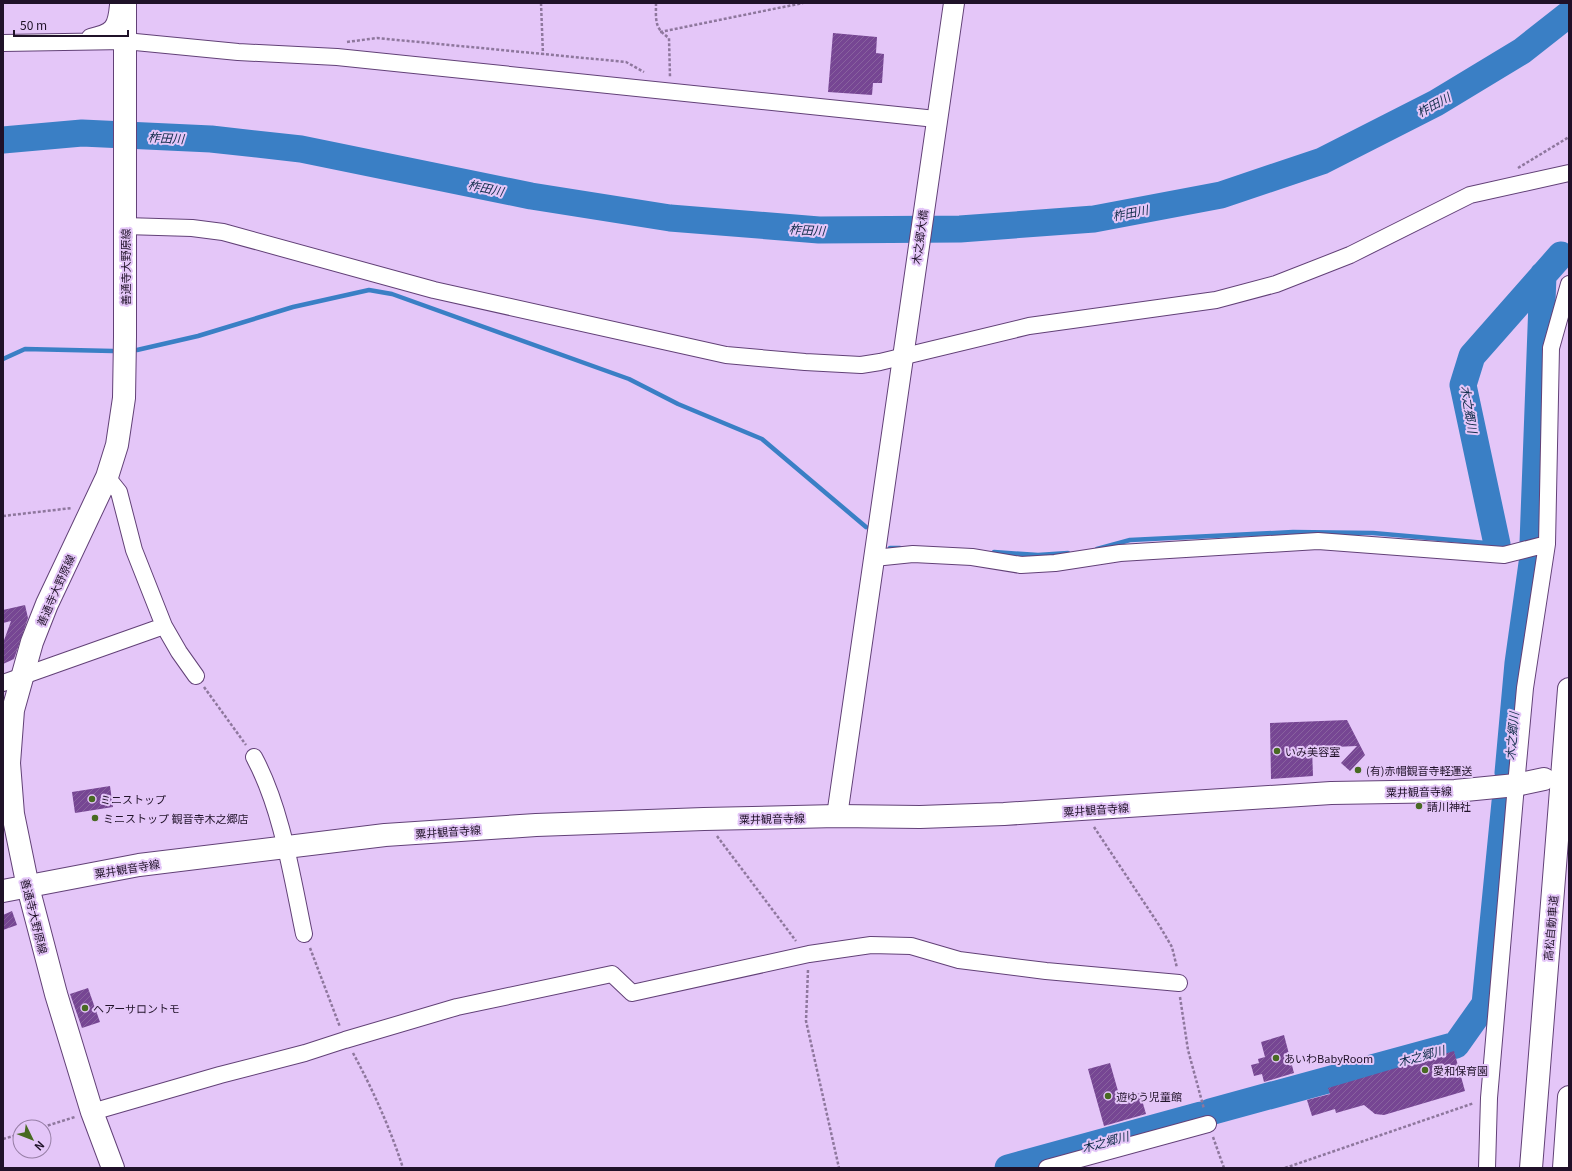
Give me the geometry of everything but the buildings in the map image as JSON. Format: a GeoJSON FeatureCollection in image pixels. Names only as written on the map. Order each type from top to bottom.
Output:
{"type":"FeatureCollection","features":[{"type":"Feature","properties":{"kind":"main road","name":"善通寺大野原線"},"geometry":{"type":"LineString","coordinates":[[113,1168],[92,1112],[56,994],[28,887],[13,814],[9,763],[13,710],[12,680],[32,642],[47,604],[107,477],[117,445],[124,398],[125,3]]}},
{"type":"Feature","properties":{"kind":"main road","name":"高松自動車道"},"geometry":{"type":"LineString","coordinates":[[1531,1168],[1569,689]]}},
{"type":"Feature","properties":{"kind":"main road","name":"粟井観音寺線"},"geometry":{"type":"LineString","coordinates":[[3,891],[139,865],[385,836],[476,829],[704,819],[838,816],[920,817],[1004,814],[1331,793],[1455,791],[1516,785],[1544,779]]}},
{"type":"Feature","properties":{"kind":"main road"},"geometry":{"type":"LineString","coordinates":[[1564,1168],[1569,1097]]}},
{"type":"Feature","properties":{"kind":"street"},"geometry":{"type":"LineString","coordinates":[[66,41],[105,34],[113,27],[116,20],[118,3]]}},
{"type":"Feature","properties":{"kind":"street"},"geometry":{"type":"LineString","coordinates":[[125,41],[133,3]]}},
{"type":"Feature","properties":{"kind":"street","name":"木之郷大橋"},"geometry":{"type":"LineString","coordinates":[[838,816],[902,356],[954,3]]}},
{"type":"Feature","properties":{"kind":"street"},"geometry":{"type":"LineString","coordinates":[[3,43],[125,41],[238,52],[337,57],[936,119]]}},
{"type":"Feature","properties":{"kind":"street"},"geometry":{"type":"LineString","coordinates":[[125,226],[192,228],[223,232],[434,290],[726,355],[861,365],[880,362],[1030,326],[1216,300],[1261,288],[1350,255],[1470,195],[1569,174]]}},
{"type":"Feature","properties":{"kind":"street"},"geometry":{"type":"LineString","coordinates":[[1487,1168],[1489,1098],[1516,785],[1526,688],[1547,544],[1551,348],[1569,284]]}},
{"type":"Feature","properties":{"kind":"street"},"geometry":{"type":"LineString","coordinates":[[107,477],[119,492],[134,550],[164,626],[179,652],[196,676]]}},
{"type":"Feature","properties":{"kind":"street"},"geometry":{"type":"LineString","coordinates":[[874,558],[920,554],[972,557],[1021,565],[1055,563],[1120,553],[1318,541],[1504,555],[1547,544]]}},
{"type":"Feature","properties":{"kind":"street"},"geometry":{"type":"LineString","coordinates":[[12,680],[164,626]]}},
{"type":"Feature","properties":{"kind":"street"},"geometry":{"type":"LineString","coordinates":[[254,757],[263,773],[286,847],[304,934]]}},
{"type":"Feature","properties":{"kind":"street"},"geometry":{"type":"LineString","coordinates":[[92,1112],[220,1075],[305,1054],[345,1040],[464,1006],[612,974],[632,993],[809,954],[871,945],[911,946],[959,960],[1046,971],[1178,983]]}},
{"type":"Feature","properties":{"kind":"street"},"geometry":{"type":"LineString","coordinates":[[1047,1168],[1208,1124]]}},
{"type":"Feature","properties":{"kind":"path"},"geometry":{"type":"LineString","coordinates":[[541,3],[543,55]]}},
{"type":"Feature","properties":{"kind":"path"},"geometry":{"type":"LineString","coordinates":[[656,3],[656,22],[660,32],[669,38],[670,79],[664,78]]}},
{"type":"Feature","properties":{"kind":"path"},"geometry":{"type":"LineString","coordinates":[[660,32],[803,3]]}},
{"type":"Feature","properties":{"kind":"path"},"geometry":{"type":"LineString","coordinates":[[339,43],[377,38],[626,62],[648,74]]}},
{"type":"Feature","properties":{"kind":"path"},"geometry":{"type":"LineString","coordinates":[[1516,168],[1569,137]]}},
{"type":"Feature","properties":{"kind":"path"},"geometry":{"type":"LineString","coordinates":[[3,516],[94,505]]}},
{"type":"Feature","properties":{"kind":"path"},"geometry":{"type":"LineString","coordinates":[[196,676],[254,757]]}},
{"type":"Feature","properties":{"kind":"path"},"geometry":{"type":"LineString","coordinates":[[704,819],[770,908],[798,943],[809,954],[806,992],[806,1021],[839,1168]]}},
{"type":"Feature","properties":{"kind":"path"},"geometry":{"type":"LineString","coordinates":[[1285,1168],[1489,1098]]}},
{"type":"Feature","properties":{"kind":"path"},"geometry":{"type":"LineString","coordinates":[[52,1124],[92,1112]]}},
{"type":"Feature","properties":{"kind":"waterway","name":"柞田川"},"geometry":{"type":"LineString","coordinates":[[3,140],[82,133],[211,139],[301,149],[531,196],[670,218],[819,230],[960,229],[1094,219],[1221,195],[1322,161],[1436,103],[1522,51],[1569,14]]}},
{"type":"Feature","properties":{"kind":"waterway","name":"木之郷川"},"geometry":{"type":"LineString","coordinates":[[1497,544],[1463,385],[1472,356],[1561,255]]}},
{"type":"Feature","properties":{"kind":"waterway","name":"木之郷川"},"geometry":{"type":"LineString","coordinates":[[1533,543],[1543,275]]}},
{"type":"Feature","properties":{"kind":"waterway"},"geometry":{"type":"LineString","coordinates":[[137,350],[198,336],[293,307],[369,290],[392,294],[629,379],[678,404],[762,439],[866,527]]}},
{"type":"Feature","properties":{"kind":"waterway"},"geometry":{"type":"LineString","coordinates":[[3,359],[25,349],[113,351]]}},
{"type":"Feature","properties":{"kind":"waterway"},"geometry":{"type":"LineString","coordinates":[[1097,549],[1130,540],[1293,532],[1373,533],[1497,544]]}},
{"type":"Feature","properties":{"kind":"waterway"},"geometry":{"type":"LineString","coordinates":[[890,548],[900,548]]}},
{"type":"Feature","properties":{"kind":"waterway"},"geometry":{"type":"LineString","coordinates":[[994,552],[1038,555],[1068,553]]}},
{"type":"Feature","properties":{"kind":"waterway","name":"木之郷川"},"geometry":{"type":"LineString","coordinates":[[1508,773],[1518,663],[1533,556]]}},
{"type":"Feature","properties":{"kind":"waterway","name":"木之郷川"},"geometry":{"type":"LineString","coordinates":[[1210,1112],[1456,1045],[1485,1004],[1505,802]]}},
{"type":"Feature","properties":{"kind":"waterway","name":"木之郷川"},"geometry":{"type":"LineString","coordinates":[[1008,1168],[1201,1115]]}},
{"type":"Feature","properties":{"kind":"place","name":"いみ美容室"},"geometry":{"type":"Point","coordinates":[1277,751]}},
{"type":"Feature","properties":{"kind":"place","name":"(有)赤帽観音寺軽運送"},"geometry":{"type":"Point","coordinates":[1358,770]}},
{"type":"Feature","properties":{"kind":"place","name":"ミニストップ"},"geometry":{"type":"Point","coordinates":[92,799]}},
{"type":"Feature","properties":{"kind":"place","name":"請川神社"},"geometry":{"type":"Point","coordinates":[1419,806]}},
{"type":"Feature","properties":{"kind":"place","name":"ミニストップ 観音寺木之郷店"},"geometry":{"type":"Point","coordinates":[95,818]}},
{"type":"Feature","properties":{"kind":"place","name":"ヘアーサロントモ"},"geometry":{"type":"Point","coordinates":[85,1008]}},
{"type":"Feature","properties":{"kind":"place","name":"あいわBabyRoom"},"geometry":{"type":"Point","coordinates":[1276,1058]}},
{"type":"Feature","properties":{"kind":"place","name":"愛和保育園"},"geometry":{"type":"Point","coordinates":[1425,1070]}},
{"type":"Feature","properties":{"kind":"place","name":"遊ゆう児童館"},"geometry":{"type":"Point","coordinates":[1108,1096]}}]}
